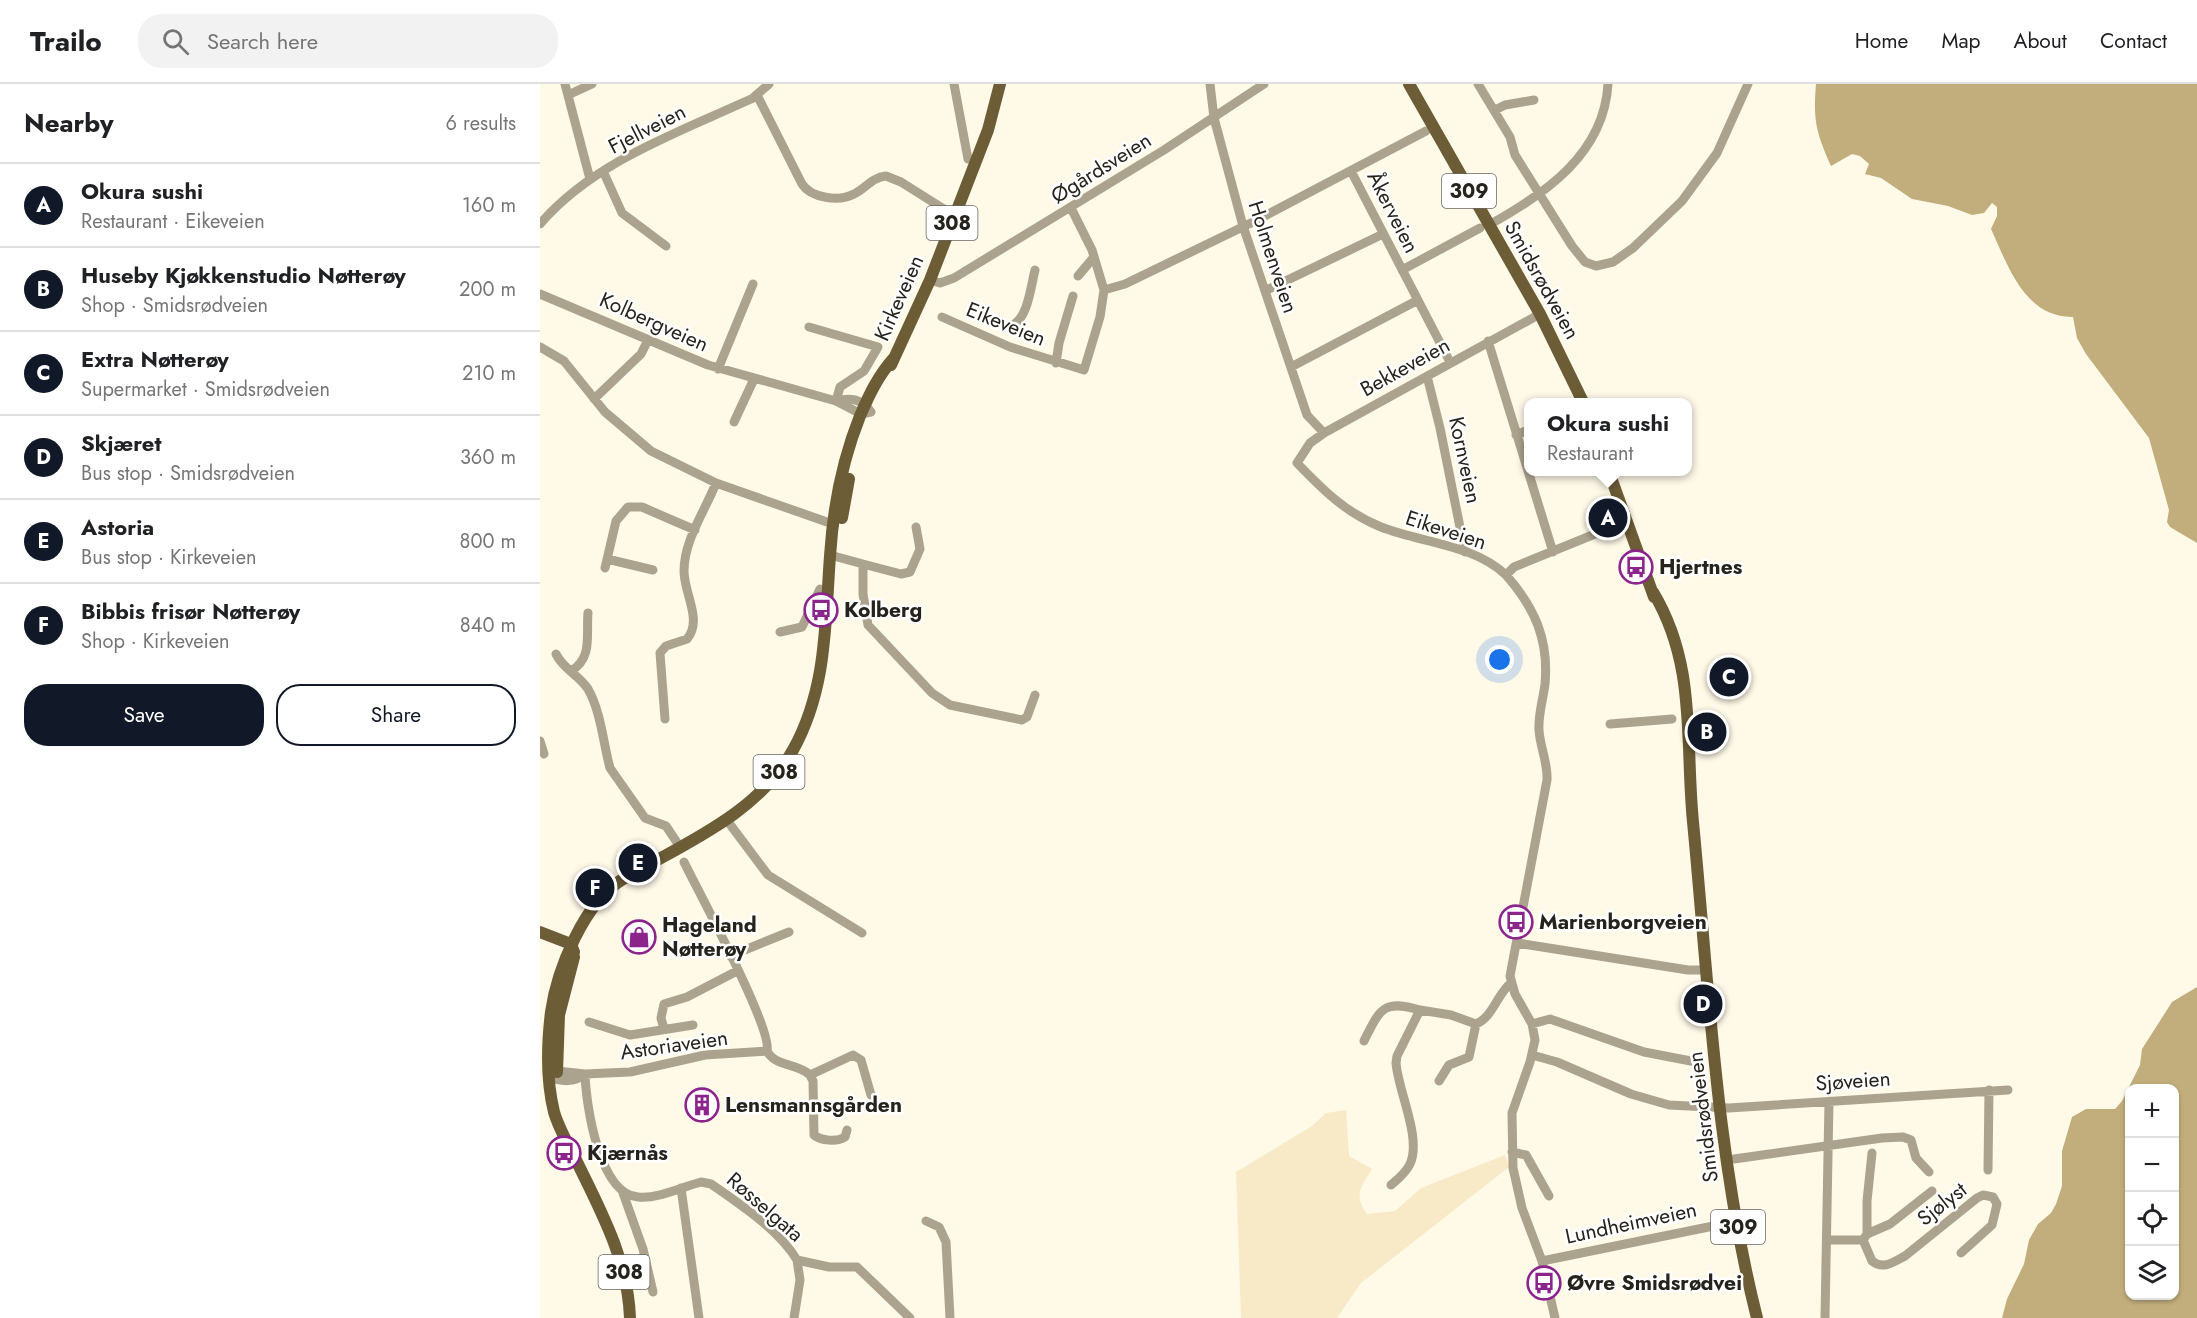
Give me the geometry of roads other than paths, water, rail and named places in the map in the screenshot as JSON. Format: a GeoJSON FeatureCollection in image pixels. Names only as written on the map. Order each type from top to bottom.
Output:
{"type":"FeatureCollection","features":[{"type":"Feature","properties":{"kind":"main road","name":"Kirkeveien"},"geometry":{"type":"LineString","coordinates":[[630,1318],[626,1279],[617,1247],[565,1136],[554,1076],[559,1016],[571,951],[593,911],[623,880],[726,819],[767,785],[787,760],[803,731],[820,675],[834,556],[866,410],[874,385],[893,359],[913,321],[930,280],[988,130],[1000,84]]}},
{"type":"Feature","properties":{"kind":"main road","name":"Smidsrødveien"},"geometry":{"type":"LineString","coordinates":[[1409,84],[1485,226],[1540,314],[1581,398]]}},
{"type":"Feature","properties":{"kind":"main road","name":"Smidsrødveien"},"geometry":{"type":"LineString","coordinates":[[1611,476],[1653,592],[1674,636],[1686,687],[1690,734],[1689,766],[1720,1107],[1735,1215],[1757,1318]]}},
{"type":"Feature","properties":{"kind":"main road"},"geometry":{"type":"LineString","coordinates":[[540,932],[571,951]]}},
{"type":"Feature","properties":{"kind":"main road"},"geometry":{"type":"LineString","coordinates":[[540,937],[571,951]]}},
{"type":"Feature","properties":{"kind":"street"},"geometry":{"type":"LineString","coordinates":[[565,84],[590,179]]}},
{"type":"Feature","properties":{"kind":"street"},"geometry":{"type":"LineString","coordinates":[[568,95],[592,84]]}},
{"type":"Feature","properties":{"kind":"street"},"geometry":{"type":"LineString","coordinates":[[954,84],[968,159]]}},
{"type":"Feature","properties":{"kind":"street","name":"Holmenveien"},"geometry":{"type":"LineString","coordinates":[[1210,84],[1214,118],[1243,226],[1307,415],[1324,433]]}},
{"type":"Feature","properties":{"kind":"street","name":"Øgårdsveien"},"geometry":{"type":"LineString","coordinates":[[930,280],[940,283],[954,278],[1071,208],[1264,84]]}},
{"type":"Feature","properties":{"kind":"street"},"geometry":{"type":"LineString","coordinates":[[1478,84],[1510,137],[1515,156],[1572,246],[1585,262],[1596,266],[1613,261],[1648,236],[1695,185],[1730,129],[1748,84]]}},
{"type":"Feature","properties":{"kind":"street","name":"Åkerveien"},"geometry":{"type":"LineString","coordinates":[[1402,270],[1540,195],[1572,165],[1591,139],[1602,118],[1608,84]]}},
{"type":"Feature","properties":{"kind":"street"},"geometry":{"type":"LineString","coordinates":[[761,88],[802,184],[809,192],[822,196],[846,197],[872,181],[886,176],[901,182],[947,211]]}},
{"type":"Feature","properties":{"kind":"street","name":"Fjellveien"},"geometry":{"type":"LineString","coordinates":[[540,224],[563,200],[603,171],[761,88]]}},
{"type":"Feature","properties":{"kind":"street"},"geometry":{"type":"LineString","coordinates":[[1495,110],[1505,105],[1534,100]]}},
{"type":"Feature","properties":{"kind":"street"},"geometry":{"type":"LineString","coordinates":[[1104,290],[1125,284],[1243,226],[1426,131]]}},
{"type":"Feature","properties":{"kind":"street","name":"Fjellveien"},"geometry":{"type":"LineString","coordinates":[[603,171],[622,213],[666,246]]}},
{"type":"Feature","properties":{"kind":"street","name":"Åkerveien"},"geometry":{"type":"LineString","coordinates":[[1351,171],[1450,362]]}},
{"type":"Feature","properties":{"kind":"street","name":"Eikeveien"},"geometry":{"type":"LineString","coordinates":[[942,317],[1010,347],[1084,370],[1100,317],[1104,290],[1094,257],[1071,208]]}},
{"type":"Feature","properties":{"kind":"street"},"geometry":{"type":"LineString","coordinates":[[1265,291],[1383,234]]}},
{"type":"Feature","properties":{"kind":"street"},"geometry":{"type":"LineString","coordinates":[[1078,276],[1094,257]]}},
{"type":"Feature","properties":{"kind":"street"},"geometry":{"type":"LineString","coordinates":[[934,268],[954,278]]}},
{"type":"Feature","properties":{"kind":"street"},"geometry":{"type":"LineString","coordinates":[[1012,325],[1018,323],[1023,315],[1035,270]]}},
{"type":"Feature","properties":{"kind":"street"},"geometry":{"type":"LineString","coordinates":[[718,369],[753,284]]}},
{"type":"Feature","properties":{"kind":"street","name":"Kolbergveien"},"geometry":{"type":"LineString","coordinates":[[540,294],[718,369],[836,401],[849,399],[866,410]]}},
{"type":"Feature","properties":{"kind":"street"},"geometry":{"type":"LineString","coordinates":[[1056,363],[1059,343],[1073,297]]}},
{"type":"Feature","properties":{"kind":"street"},"geometry":{"type":"LineString","coordinates":[[1291,367],[1418,300]]}},
{"type":"Feature","properties":{"kind":"street","name":"Bekkeveien"},"geometry":{"type":"LineString","coordinates":[[1297,463],[1310,443],[1324,433],[1540,314]]}},
{"type":"Feature","properties":{"kind":"street","name":"Kirkeveien"},"geometry":{"type":"LineString","coordinates":[[809,327],[878,347],[864,371],[840,387],[836,401]]}},
{"type":"Feature","properties":{"kind":"street"},"geometry":{"type":"LineString","coordinates":[[594,399],[640,354],[648,340]]}},
{"type":"Feature","properties":{"kind":"street"},"geometry":{"type":"LineString","coordinates":[[1488,341],[1524,460]]}},
{"type":"Feature","properties":{"kind":"street"},"geometry":{"type":"LineString","coordinates":[[540,347],[564,361],[621,428],[645,447],[681,468],[716,483],[827,522]]}},
{"type":"Feature","properties":{"kind":"street","name":"Kornveien"},"geometry":{"type":"LineString","coordinates":[[1427,376],[1465,552]]}},
{"type":"Feature","properties":{"kind":"street"},"geometry":{"type":"LineString","coordinates":[[734,422],[754,379]]}},
{"type":"Feature","properties":{"kind":"street"},"geometry":{"type":"LineString","coordinates":[[1516,435],[1524,432]]}},
{"type":"Feature","properties":{"kind":"street","name":"Eikeveien"},"geometry":{"type":"LineString","coordinates":[[1297,463],[1338,504],[1356,516],[1400,534],[1465,552],[1488,561],[1506,575],[1514,567],[1627,521]]}},
{"type":"Feature","properties":{"kind":"street"},"geometry":{"type":"LineString","coordinates":[[1529,476],[1553,552]]}},
{"type":"Feature","properties":{"kind":"street"},"geometry":{"type":"LineString","coordinates":[[665,719],[660,653],[666,646],[687,639],[694,627],[694,618],[686,594],[684,572],[686,553],[716,483]]}},
{"type":"Feature","properties":{"kind":"street"},"geometry":{"type":"LineString","coordinates":[[653,570],[606,563],[616,521],[628,507],[642,507],[695,530]]}},
{"type":"Feature","properties":{"kind":"street"},"geometry":{"type":"LineString","coordinates":[[834,556],[900,574],[910,572],[920,549],[916,527]]}},
{"type":"Feature","properties":{"kind":"street"},"geometry":{"type":"LineString","coordinates":[[863,564],[864,614],[871,630],[940,700],[959,707],[1022,720],[1027,717],[1035,695]]}},
{"type":"Feature","properties":{"kind":"street"},"geometry":{"type":"LineString","coordinates":[[1506,575],[1535,618],[1544,637],[1546,652],[1539,731],[1546,759],[1547,780],[1516,943],[1511,983],[1532,1024],[1534,1040],[1532,1055],[1512,1113],[1512,1152],[1519,1197],[1542,1261],[1555,1318]]}},
{"type":"Feature","properties":{"kind":"street"},"geometry":{"type":"LineString","coordinates":[[780,632],[802,627],[819,589]]}},
{"type":"Feature","properties":{"kind":"street"},"geometry":{"type":"LineString","coordinates":[[571,671],[581,664],[586,656],[588,613]]}},
{"type":"Feature","properties":{"kind":"street"},"geometry":{"type":"LineString","coordinates":[[556,654],[586,687],[593,699],[610,768],[645,818],[666,826],[680,847]]}},
{"type":"Feature","properties":{"kind":"street"},"geometry":{"type":"LineString","coordinates":[[1610,724],[1672,719]]}},
{"type":"Feature","properties":{"kind":"street"},"geometry":{"type":"LineString","coordinates":[[540,741],[544,754]]}},
{"type":"Feature","properties":{"kind":"street"},"geometry":{"type":"LineString","coordinates":[[726,819],[768,875],[862,933]]}},
{"type":"Feature","properties":{"kind":"street"},"geometry":{"type":"LineString","coordinates":[[684,862],[767,1037],[767,1051],[773,1060],[802,1069],[810,1075],[813,1081],[814,1135],[821,1139],[839,1140],[845,1137],[847,1130]]}},
{"type":"Feature","properties":{"kind":"street"},"geometry":{"type":"LineString","coordinates":[[730,956],[789,933]]}},
{"type":"Feature","properties":{"kind":"street"},"geometry":{"type":"LineString","coordinates":[[1516,943],[1688,970],[1707,970]]}},
{"type":"Feature","properties":{"kind":"street","name":"Astoriaveien"},"geometry":{"type":"LineString","coordinates":[[664,1029],[661,1018],[664,1004],[687,997],[737,971]]}},
{"type":"Feature","properties":{"kind":"street"},"geometry":{"type":"LineString","coordinates":[[1439,1081],[1449,1065],[1469,1057],[1476,1024],[1485,1018],[1501,992],[1511,983]]}},
{"type":"Feature","properties":{"kind":"street"},"geometry":{"type":"LineString","coordinates":[[1364,1041],[1375,1018],[1386,1007],[1402,1005],[1476,1024]]}},
{"type":"Feature","properties":{"kind":"street"},"geometry":{"type":"LineString","coordinates":[[1391,1185],[1407,1169],[1411,1159],[1412,1140],[1396,1063],[1397,1056],[1420,1010]]}},
{"type":"Feature","properties":{"kind":"street"},"geometry":{"type":"LineString","coordinates":[[1532,1024],[1550,1019],[1644,1052],[1695,1062]]}},
{"type":"Feature","properties":{"kind":"street"},"geometry":{"type":"LineString","coordinates":[[588,1022],[630,1035],[693,1025]]}},
{"type":"Feature","properties":{"kind":"street","name":"Astoriaveien"},"geometry":{"type":"LineString","coordinates":[[554,1076],[579,1079],[585,1074],[647,1069],[705,1055],[767,1051]]}},
{"type":"Feature","properties":{"kind":"street","name":"Sjøveien"},"geometry":{"type":"LineString","coordinates":[[1532,1055],[1557,1062],[1648,1100],[1669,1105],[1720,1107],[2008,1090]]}},
{"type":"Feature","properties":{"kind":"street"},"geometry":{"type":"LineString","coordinates":[[810,1075],[844,1058],[857,1056],[861,1060],[871,1095]]}},
{"type":"Feature","properties":{"kind":"street"},"geometry":{"type":"LineString","coordinates":[[585,1074],[601,1156],[611,1181],[623,1193],[643,1249],[653,1292]]}},
{"type":"Feature","properties":{"kind":"street"},"geometry":{"type":"LineString","coordinates":[[1988,1170],[1989,1090]]}},
{"type":"Feature","properties":{"kind":"street"},"geometry":{"type":"LineString","coordinates":[[1825,1318],[1829,1101]]}},
{"type":"Feature","properties":{"kind":"street","name":"Sjølyst"},"geometry":{"type":"LineString","coordinates":[[1786,1151],[1882,1138],[1908,1138],[1913,1143],[1916,1158],[1929,1172]]}},
{"type":"Feature","properties":{"kind":"street","name":"Smidsrødveien"},"geometry":{"type":"LineString","coordinates":[[1734,1159],[1786,1151]]}},
{"type":"Feature","properties":{"kind":"street"},"geometry":{"type":"LineString","coordinates":[[1512,1152],[1526,1155],[1549,1196]]}},
{"type":"Feature","properties":{"kind":"street"},"geometry":{"type":"LineString","coordinates":[[1865,1237],[1872,1153]]}},
{"type":"Feature","properties":{"kind":"street","name":"Røsselgata"},"geometry":{"type":"LineString","coordinates":[[623,1193],[643,1197],[701,1182],[711,1184],[758,1219],[790,1249],[797,1260],[829,1267],[857,1267],[910,1318]]}},
{"type":"Feature","properties":{"kind":"street"},"geometry":{"type":"LineString","coordinates":[[681,1188],[699,1318]]}},
{"type":"Feature","properties":{"kind":"street","name":"Sjølyst"},"geometry":{"type":"LineString","coordinates":[[1827,1240],[1865,1237],[1890,1224],[1932,1191]]}},
{"type":"Feature","properties":{"kind":"street","name":"Sjølyst"},"geometry":{"type":"LineString","coordinates":[[1865,1237],[1872,1261],[1881,1265],[1892,1263],[1905,1256],[1977,1198],[1983,1195],[1993,1197],[1996,1204],[1992,1225],[1961,1253]]}},
{"type":"Feature","properties":{"kind":"street"},"geometry":{"type":"LineString","coordinates":[[926,1221],[939,1227],[944,1236],[950,1318]]}},
{"type":"Feature","properties":{"kind":"street","name":"Lundheimveien"},"geometry":{"type":"LineString","coordinates":[[1542,1261],[1728,1223]]}},
{"type":"Feature","properties":{"kind":"street"},"geometry":{"type":"LineString","coordinates":[[794,1318],[800,1280],[797,1260]]}},
{"type":"Feature","properties":{"kind":"place","name":"Okura sushi"},"geometry":{"type":"Point","coordinates":[1608,518]}},
{"type":"Feature","properties":{"kind":"place","name":"Hjertnes"},"geometry":{"type":"Point","coordinates":[1636,567]}},
{"type":"Feature","properties":{"kind":"place","name":"Kolberg"},"geometry":{"type":"Point","coordinates":[821,610]}},
{"type":"Feature","properties":{"kind":"place","name":"Extra Nøtterøy"},"geometry":{"type":"Point","coordinates":[1729,677]}},
{"type":"Feature","properties":{"kind":"place","name":"Huseby Kjøkkenstudio Nøtterøy"},"geometry":{"type":"Point","coordinates":[1707,732]}},
{"type":"Feature","properties":{"kind":"place","name":"Astoria"},"geometry":{"type":"Point","coordinates":[638,863]}},
{"type":"Feature","properties":{"kind":"place","name":"Bibbis frisør Nøtterøy"},"geometry":{"type":"Point","coordinates":[595,888]}},
{"type":"Feature","properties":{"kind":"place","name":"Marienborgveien"},"geometry":{"type":"Point","coordinates":[1516,922]}},
{"type":"Feature","properties":{"kind":"place","name":"Hageland Nøtterøy"},"geometry":{"type":"Point","coordinates":[639,937]}},
{"type":"Feature","properties":{"kind":"place","name":"Skjæret"},"geometry":{"type":"Point","coordinates":[1703,1004]}},
{"type":"Feature","properties":{"kind":"place","name":"Lensmannsgården"},"geometry":{"type":"Point","coordinates":[702,1105]}},
{"type":"Feature","properties":{"kind":"place","name":"Kjærnås"},"geometry":{"type":"Point","coordinates":[564,1153]}},
{"type":"Feature","properties":{"kind":"place","name":"Øvre Smidsrødvei"},"geometry":{"type":"Point","coordinates":[1544,1283]}}]}
